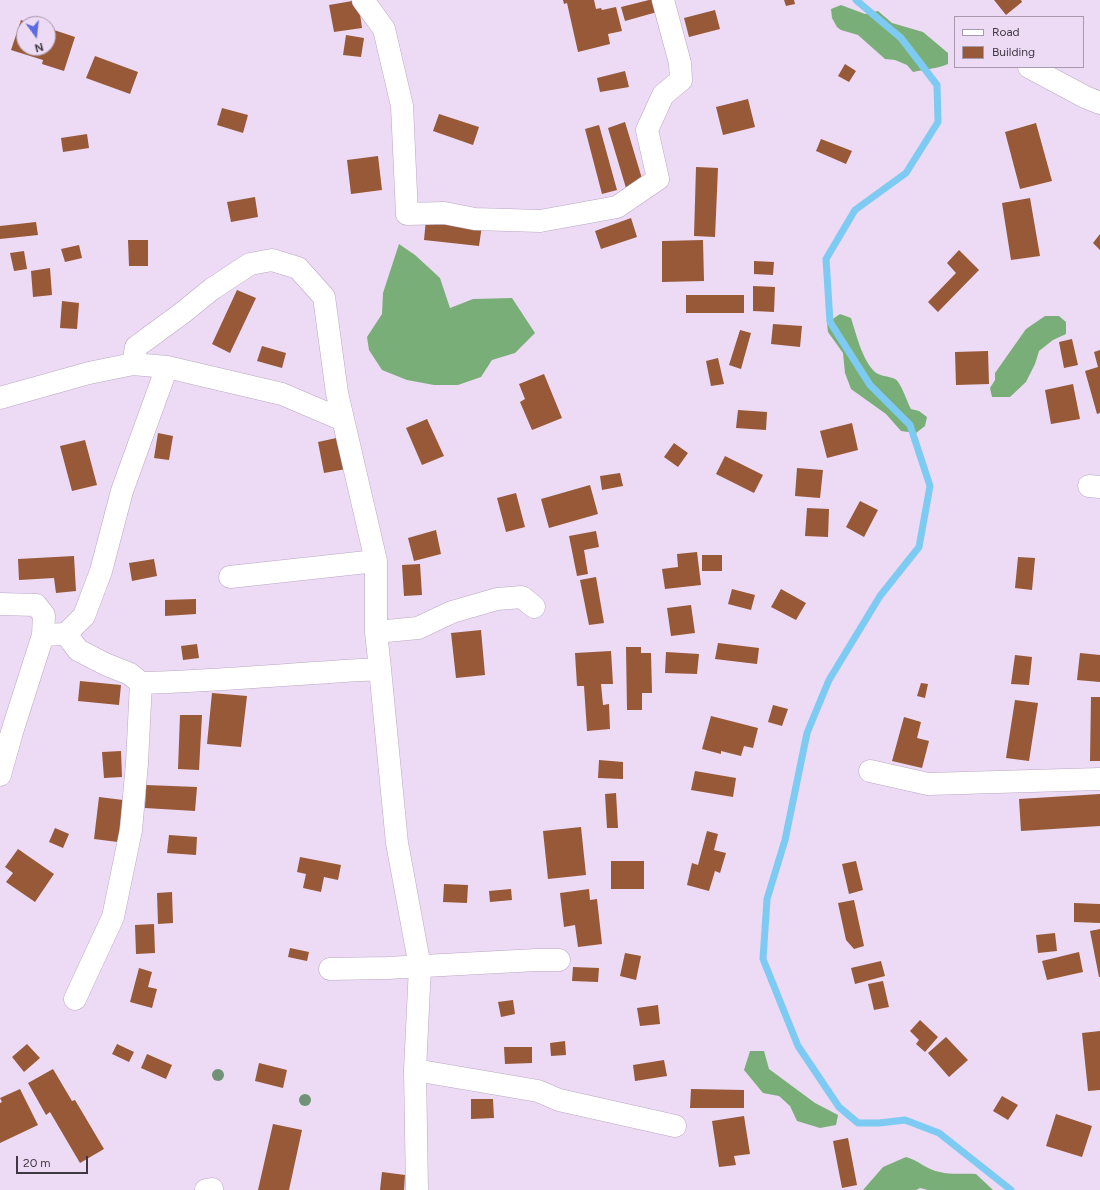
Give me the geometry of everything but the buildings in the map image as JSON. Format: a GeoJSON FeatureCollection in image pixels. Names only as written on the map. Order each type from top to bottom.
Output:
{"type":"FeatureCollection","features":[{"type":"Feature","properties":{"kind":"street"},"geometry":{"type":"LineString","coordinates":[[362,0],[384,29],[402,106],[407,214],[444,214],[475,219],[512,221],[540,221],[617,207],[658,179],[647,130],[663,95],[681,80],[680,63],[663,0]]}},
{"type":"Feature","properties":{"kind":"street"},"geometry":{"type":"LineString","coordinates":[[1031,68],[1084,97],[1100,103]]}},
{"type":"Feature","properties":{"kind":"street"},"geometry":{"type":"LineString","coordinates":[[133,364],[136,347],[182,314],[212,289],[250,264],[272,260],[298,268],[324,297],[337,392],[376,562],[376,632],[397,843],[420,967],[415,1070],[417,1190]]}},
{"type":"Feature","properties":{"kind":"street"},"geometry":{"type":"LineString","coordinates":[[0,398],[89,373],[133,364],[167,367],[282,394],[343,420]]}},
{"type":"Feature","properties":{"kind":"street"},"geometry":{"type":"LineString","coordinates":[[43,635],[66,634],[84,616],[98,579],[122,491],[167,367]]}},
{"type":"Feature","properties":{"kind":"street"},"geometry":{"type":"LineString","coordinates":[[230,577],[376,562]]}},
{"type":"Feature","properties":{"kind":"street"},"geometry":{"type":"LineString","coordinates":[[376,632],[418,628],[452,612],[497,599],[522,597],[534,607]]}},
{"type":"Feature","properties":{"kind":"street"},"geometry":{"type":"LineString","coordinates":[[0,604],[36,605],[44,615],[43,635],[0,775]]}},
{"type":"Feature","properties":{"kind":"street"},"geometry":{"type":"LineString","coordinates":[[66,634],[78,650],[104,664],[130,674],[141,683],[231,680],[380,669]]}},
{"type":"Feature","properties":{"kind":"street"},"geometry":{"type":"LineString","coordinates":[[75,999],[113,917],[131,830],[137,763],[141,683]]}},
{"type":"Feature","properties":{"kind":"street"},"geometry":{"type":"LineString","coordinates":[[870,771],[928,784],[1100,779]]}},
{"type":"Feature","properties":{"kind":"street"},"geometry":{"type":"LineString","coordinates":[[330,969],[420,967],[559,960]]}},
{"type":"Feature","properties":{"kind":"street"},"geometry":{"type":"LineString","coordinates":[[415,1070],[538,1091],[559,1100],[675,1126]]}},
{"type":"Feature","properties":{"kind":"green space"},"geometry":{"type":"Polygon","coordinates":[[[841,5],[865,14],[878,11],[892,23],[923,32],[948,53],[948,64],[913,72],[907,65],[895,60],[885,59],[858,35],[841,30],[837,27],[832,18],[831,9],[841,5]]]}},
{"type":"Feature","properties":{"kind":"green space"},"geometry":{"type":"Polygon","coordinates":[[[399,244],[415,255],[440,278],[450,308],[473,299],[512,298],[535,333],[515,353],[492,360],[481,377],[458,385],[434,385],[407,380],[382,370],[369,350],[367,337],[382,314],[383,293],[399,244]]]}},
{"type":"Feature","properties":{"kind":"green space"},"geometry":{"type":"Polygon","coordinates":[[[840,314],[851,318],[860,346],[870,367],[877,373],[895,379],[902,388],[911,409],[919,411],[927,417],[925,426],[916,433],[901,431],[886,414],[851,389],[845,373],[843,353],[828,332],[827,323],[840,314]]]}},
{"type":"Feature","properties":{"kind":"green space"},"geometry":{"type":"Polygon","coordinates":[[[1045,316],[1059,316],[1066,322],[1066,334],[1053,340],[1039,351],[1035,364],[1026,382],[1010,397],[992,397],[990,388],[995,380],[995,373],[1026,329],[1045,316]]]}},
{"type":"Feature","properties":{"kind":"green space"},"geometry":{"type":"Polygon","coordinates":[[[750,1051],[764,1051],[769,1069],[815,1103],[838,1115],[836,1125],[820,1128],[797,1121],[790,1106],[779,1096],[763,1093],[744,1070],[750,1051]]]}},
{"type":"Feature","properties":{"kind":"green space"},"geometry":{"type":"Polygon","coordinates":[[[906,1157],[915,1160],[935,1171],[976,1174],[993,1190],[928,1190],[920,1188],[916,1190],[863,1190],[883,1167],[906,1157]]]}},
{"type":"Feature","properties":{"kind":"waterway"},"geometry":{"type":"LineString","coordinates":[[856,0],[901,38],[937,85],[938,122],[906,173],[855,210],[826,259],[830,322],[870,385],[910,425],[930,486],[919,547],[880,596],[829,680],[807,733],[785,840],[767,899],[763,959],[798,1046],[839,1107],[858,1123],[879,1123],[905,1120],[939,1133],[1011,1190]]}}]}
